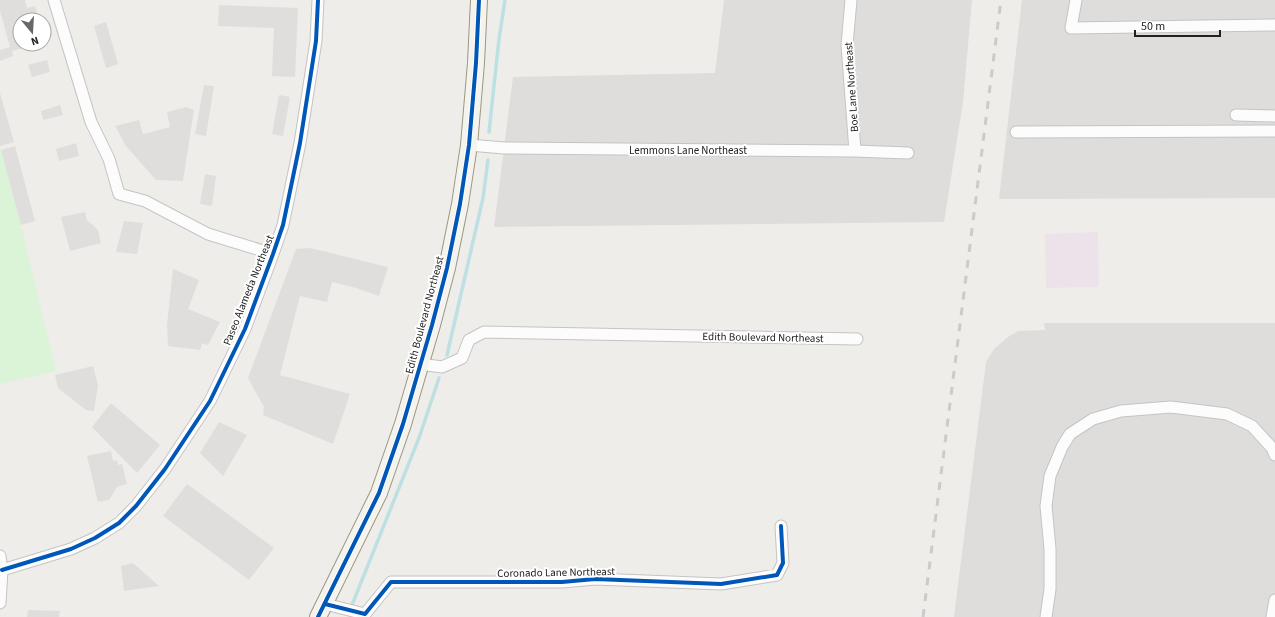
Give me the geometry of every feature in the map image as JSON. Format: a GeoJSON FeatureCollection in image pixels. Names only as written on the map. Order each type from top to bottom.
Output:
{"type":"FeatureCollection","features":[{"type":"Feature","properties":{"kind":"street"},"geometry":{"type":"LineString","coordinates":[[54,0],[91,122],[109,159],[119,194],[145,201],[208,234],[273,254]]}},
{"type":"Feature","properties":{"kind":"street","name":"Paseo Alameda Northeast"},"geometry":{"type":"LineString","coordinates":[[2,570],[71,549],[95,538],[119,523],[136,506],[165,469],[210,401],[245,328],[283,224],[300,143],[316,41],[318,0]]}},
{"type":"Feature","properties":{"kind":"street","name":"Edith Boulevard Northeast"},"geometry":{"type":"LineString","coordinates":[[321,611],[379,493],[403,424],[432,326],[460,204],[469,145],[476,63],[479,0]]}},
{"type":"Feature","properties":{"kind":"street","name":"Boe Lane Northeast"},"geometry":{"type":"LineString","coordinates":[[851,0],[847,45],[855,151]]}},
{"type":"Feature","properties":{"kind":"street"},"geometry":{"type":"LineString","coordinates":[[1076,0],[1071,28],[1275,25]]}},
{"type":"Feature","properties":{"kind":"street"},"geometry":{"type":"LineString","coordinates":[[1236,115],[1275,116]]}},
{"type":"Feature","properties":{"kind":"street"},"geometry":{"type":"LineString","coordinates":[[1016,132],[1275,131]]}},
{"type":"Feature","properties":{"kind":"street","name":"Lemmons Lane Northeast"},"geometry":{"type":"LineString","coordinates":[[469,145],[504,148],[855,151],[908,153]]}},
{"type":"Feature","properties":{"kind":"street","name":"Edith Boulevard Northeast"},"geometry":{"type":"LineString","coordinates":[[420,364],[442,367],[462,358],[469,340],[484,332],[857,339]]}},
{"type":"Feature","properties":{"kind":"street"},"geometry":{"type":"LineString","coordinates":[[1046,617],[1050,589],[1050,549],[1046,506],[1050,476],[1062,447],[1070,434],[1093,419],[1121,411],[1171,408],[1227,414],[1252,426],[1272,448],[1275,455]]}},
{"type":"Feature","properties":{"kind":"street","name":"Coronado Lane Northeast"},"geometry":{"type":"LineString","coordinates":[[321,611],[365,614],[391,582],[562,582],[594,578],[721,584],[777,576],[783,563],[781,526]]}},
{"type":"Feature","properties":{"kind":"street"},"geometry":{"type":"LineString","coordinates":[[0,556],[2,570],[0,603]]}},
{"type":"Feature","properties":{"kind":"street"},"geometry":{"type":"LineString","coordinates":[[1272,617],[1275,600]]}},
{"type":"Feature","properties":{"kind":"shaded area"},"geometry":{"type":"Polygon","coordinates":[[[0,0],[25,0],[27,8],[35,6],[37,12],[12,12],[13,56],[0,61],[0,50],[10,47],[0,11],[0,0]]]}},
{"type":"Feature","properties":{"kind":"shaded area"},"geometry":{"type":"Polygon","coordinates":[[[724,0],[972,0],[963,102],[944,222],[494,227],[513,77],[715,73],[724,0]]]}},
{"type":"Feature","properties":{"kind":"shaded area"},"geometry":{"type":"Polygon","coordinates":[[[1022,0],[1275,0],[1275,198],[999,199],[1022,0]]]}},
{"type":"Feature","properties":{"kind":"shaded area"},"geometry":{"type":"Polygon","coordinates":[[[219,5],[298,8],[295,77],[272,76],[274,28],[218,26],[219,5]]]}},
{"type":"Feature","properties":{"kind":"shaded area"},"geometry":{"type":"Polygon","coordinates":[[[106,22],[118,64],[106,68],[94,26],[106,22]]]}},
{"type":"Feature","properties":{"kind":"shaded area"},"geometry":{"type":"Polygon","coordinates":[[[47,60],[50,72],[32,77],[28,65],[47,60]]]}},
{"type":"Feature","properties":{"kind":"shaded area"},"geometry":{"type":"Polygon","coordinates":[[[204,85],[214,86],[206,136],[195,134],[204,85]]]}},
{"type":"Feature","properties":{"kind":"shaded area"},"geometry":{"type":"Polygon","coordinates":[[[0,93],[14,142],[0,146],[0,93]]]}},
{"type":"Feature","properties":{"kind":"shaded area"},"geometry":{"type":"Polygon","coordinates":[[[279,95],[290,97],[283,136],[272,134],[279,95]]]}},
{"type":"Feature","properties":{"kind":"shaded area"},"geometry":{"type":"Polygon","coordinates":[[[60,105],[63,115],[43,120],[41,111],[60,105]]]}},
{"type":"Feature","properties":{"kind":"shaded area"},"geometry":{"type":"Polygon","coordinates":[[[186,107],[194,110],[183,181],[156,180],[126,146],[115,126],[139,120],[143,134],[170,127],[167,112],[186,107]]]}},
{"type":"Feature","properties":{"kind":"shaded area"},"geometry":{"type":"Polygon","coordinates":[[[76,143],[79,156],[59,161],[56,149],[76,143]]]}},
{"type":"Feature","properties":{"kind":"shaded area"},"geometry":{"type":"Polygon","coordinates":[[[15,146],[35,221],[21,225],[1,150],[15,146]]]}},
{"type":"Feature","properties":{"kind":"shaded area"},"geometry":{"type":"Polygon","coordinates":[[[205,174],[216,176],[212,206],[200,204],[205,174]]]}},
{"type":"Feature","properties":{"kind":"shaded area"},"geometry":{"type":"Polygon","coordinates":[[[85,212],[87,220],[98,230],[101,243],[70,251],[61,217],[85,212]]]}},
{"type":"Feature","properties":{"kind":"shaded area"},"geometry":{"type":"Polygon","coordinates":[[[124,221],[143,223],[137,254],[116,252],[124,221]]]}},
{"type":"Feature","properties":{"kind":"shaded area"},"geometry":{"type":"Polygon","coordinates":[[[1098,232],[1099,287],[1046,288],[1045,234],[1098,232]]]}},
{"type":"Feature","properties":{"kind":"shaded area"},"geometry":{"type":"Polygon","coordinates":[[[310,248],[388,267],[379,296],[332,282],[327,302],[300,296],[280,375],[350,394],[333,444],[263,415],[264,407],[248,378],[296,249],[310,248]]]}},
{"type":"Feature","properties":{"kind":"shaded area"},"geometry":{"type":"Polygon","coordinates":[[[173,269],[199,280],[188,309],[220,322],[208,345],[202,343],[200,350],[168,346],[167,325],[173,269]]]}},
{"type":"Feature","properties":{"kind":"shaded area"},"geometry":{"type":"Polygon","coordinates":[[[1044,323],[1275,323],[1275,617],[954,617],[986,362],[994,349],[1008,337],[1018,331],[1045,330],[1044,323]]]}},
{"type":"Feature","properties":{"kind":"shaded area"},"geometry":{"type":"Polygon","coordinates":[[[93,366],[98,385],[94,411],[86,410],[58,388],[55,375],[93,366]]]}},
{"type":"Feature","properties":{"kind":"shaded area"},"geometry":{"type":"Polygon","coordinates":[[[111,403],[160,445],[137,473],[92,427],[111,403]]]}},
{"type":"Feature","properties":{"kind":"shaded area"},"geometry":{"type":"Polygon","coordinates":[[[219,422],[247,435],[223,476],[200,453],[219,422]]]}},
{"type":"Feature","properties":{"kind":"shaded area"},"geometry":{"type":"Polygon","coordinates":[[[111,451],[113,461],[117,460],[118,465],[122,464],[127,484],[117,487],[109,500],[98,502],[87,456],[111,451]]]}},
{"type":"Feature","properties":{"kind":"shaded area"},"geometry":{"type":"Polygon","coordinates":[[[187,484],[274,548],[249,580],[163,516],[187,484]]]}},
{"type":"Feature","properties":{"kind":"shaded area"},"geometry":{"type":"Polygon","coordinates":[[[133,563],[159,586],[124,591],[121,566],[133,563]]]}},
{"type":"Feature","properties":{"kind":"shaded area"},"geometry":{"type":"Polygon","coordinates":[[[28,610],[60,611],[59,617],[27,617],[28,610]]]}},
{"type":"Feature","properties":{"kind":"green space"},"geometry":{"type":"Polygon","coordinates":[[[0,146],[21,225],[56,371],[0,384],[0,146]]]}},
{"type":"Feature","properties":{"kind":"waterway"},"geometry":{"type":"LineString","coordinates":[[489,132],[499,39],[505,0]]}},
{"type":"Feature","properties":{"kind":"waterway"},"geometry":{"type":"LineString","coordinates":[[447,355],[483,198],[488,160]]}},
{"type":"Feature","properties":{"kind":"waterway"},"geometry":{"type":"LineString","coordinates":[[352,605],[419,438],[439,378]]}},
{"type":"Feature","properties":{"kind":"railway"},"geometry":{"type":"LineString","coordinates":[[923,617],[1001,0]]}},
{"type":"Feature","properties":{"kind":"cycle path"},"geometry":{"type":"LineString","coordinates":[[2,570],[71,549],[95,538],[119,523],[136,506],[165,469],[210,401],[245,329],[283,225],[300,143],[316,41],[318,0]]}},
{"type":"Feature","properties":{"kind":"cycle path"},"geometry":{"type":"LineString","coordinates":[[318,617],[379,493],[403,424],[447,268],[460,204],[469,145],[476,63],[479,0]]}},
{"type":"Feature","properties":{"kind":"cycle path"},"geometry":{"type":"LineString","coordinates":[[325,604],[365,614],[391,582],[562,582],[595,579],[721,584],[777,575],[783,563],[781,526]]}}]}
